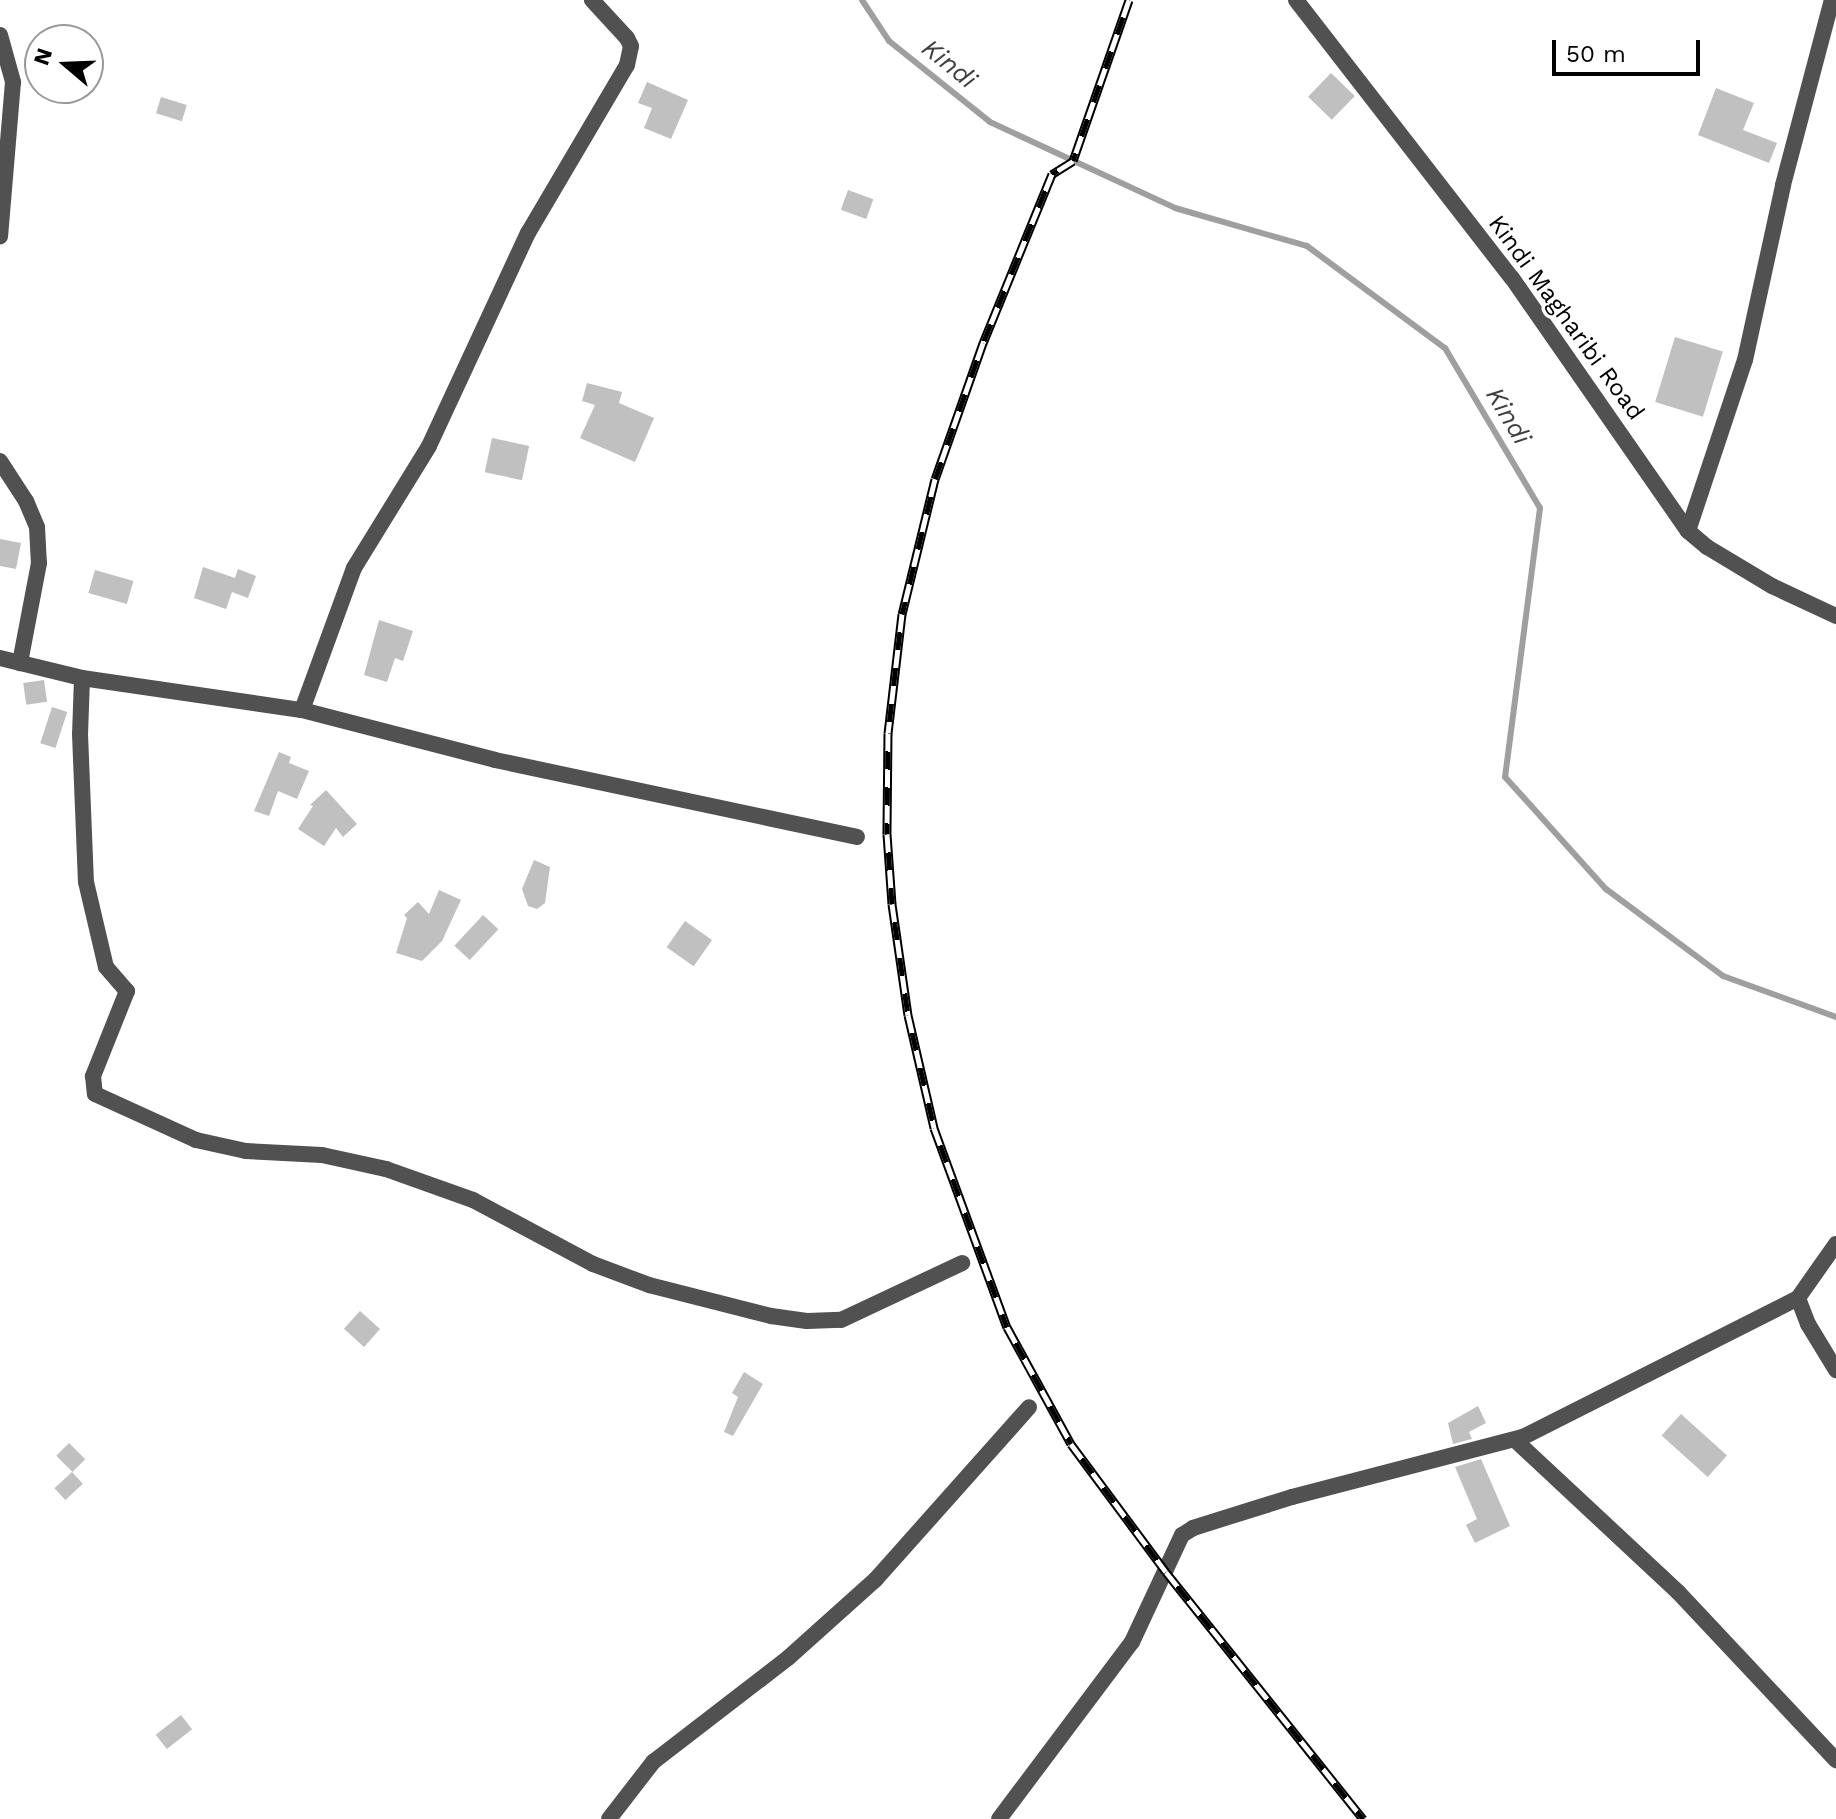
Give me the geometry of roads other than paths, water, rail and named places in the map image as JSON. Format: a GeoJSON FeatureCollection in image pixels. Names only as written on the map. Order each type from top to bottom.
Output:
{"type":"FeatureCollection","features":[{"type":"Feature","properties":{"kind":"street"},"geometry":{"type":"LineString","coordinates":[[302,710],[354,568],[429,446],[528,233],[627,65],[631,46],[627,38],[592,0]]}},
{"type":"Feature","properties":{"kind":"street","name":"Kindi Magharibi Road"},"geometry":{"type":"LineString","coordinates":[[1296,0],[1512,278],[1688,531],[1707,547],[1772,586],[1836,616]]}},
{"type":"Feature","properties":{"kind":"street"},"geometry":{"type":"LineString","coordinates":[[1688,531],[1745,360],[1783,185],[1832,0]]}},
{"type":"Feature","properties":{"kind":"street"},"geometry":{"type":"LineString","coordinates":[[0,35],[13,82],[0,236]]}},
{"type":"Feature","properties":{"kind":"street"},"geometry":{"type":"LineString","coordinates":[[0,461],[26,501],[37,527],[39,563],[20,663]]}},
{"type":"Feature","properties":{"kind":"street"},"geometry":{"type":"LineString","coordinates":[[0,658],[82,678],[302,710],[495,760],[857,837]]}},
{"type":"Feature","properties":{"kind":"street"},"geometry":{"type":"LineString","coordinates":[[82,678],[80,734],[86,882],[106,967],[127,991],[93,1076],[95,1094],[104,1100],[196,1140],[246,1151],[322,1155],[386,1169],[473,1200],[593,1264],[649,1285],[771,1316],[816,1322],[841,1320],[962,1263]]}},
{"type":"Feature","properties":{"kind":"street"},"geometry":{"type":"LineString","coordinates":[[999,1819],[1132,1642],[1182,1535],[1193,1528],[1292,1497],[1515,1440],[1798,1298],[1836,1244]]}},
{"type":"Feature","properties":{"kind":"street"},"geometry":{"type":"LineString","coordinates":[[1798,1298],[1836,1370]]}},
{"type":"Feature","properties":{"kind":"street"},"geometry":{"type":"LineString","coordinates":[[609,1819],[653,1762],[799,1649],[876,1579],[1029,1407]]}},
{"type":"Feature","properties":{"kind":"street"},"geometry":{"type":"LineString","coordinates":[[1515,1440],[1678,1592],[1836,1760]]}},
{"type":"Feature","properties":{"kind":"waterway","name":"Kindi"},"geometry":{"type":"LineString","coordinates":[[862,0],[889,41],[990,122],[1175,208],[1307,246],[1445,348],[1540,508],[1505,777],[1606,889],[1723,976],[1836,1017]]}},
{"type":"Feature","properties":{"kind":"railway"},"geometry":{"type":"LineString","coordinates":[[1129,0],[1073,161],[1052,174],[983,343],[935,479],[902,614],[888,733],[887,834],[892,904],[908,1015],[934,1128],[1007,1327],[1071,1444],[1166,1572],[1363,1819]]}}]}
